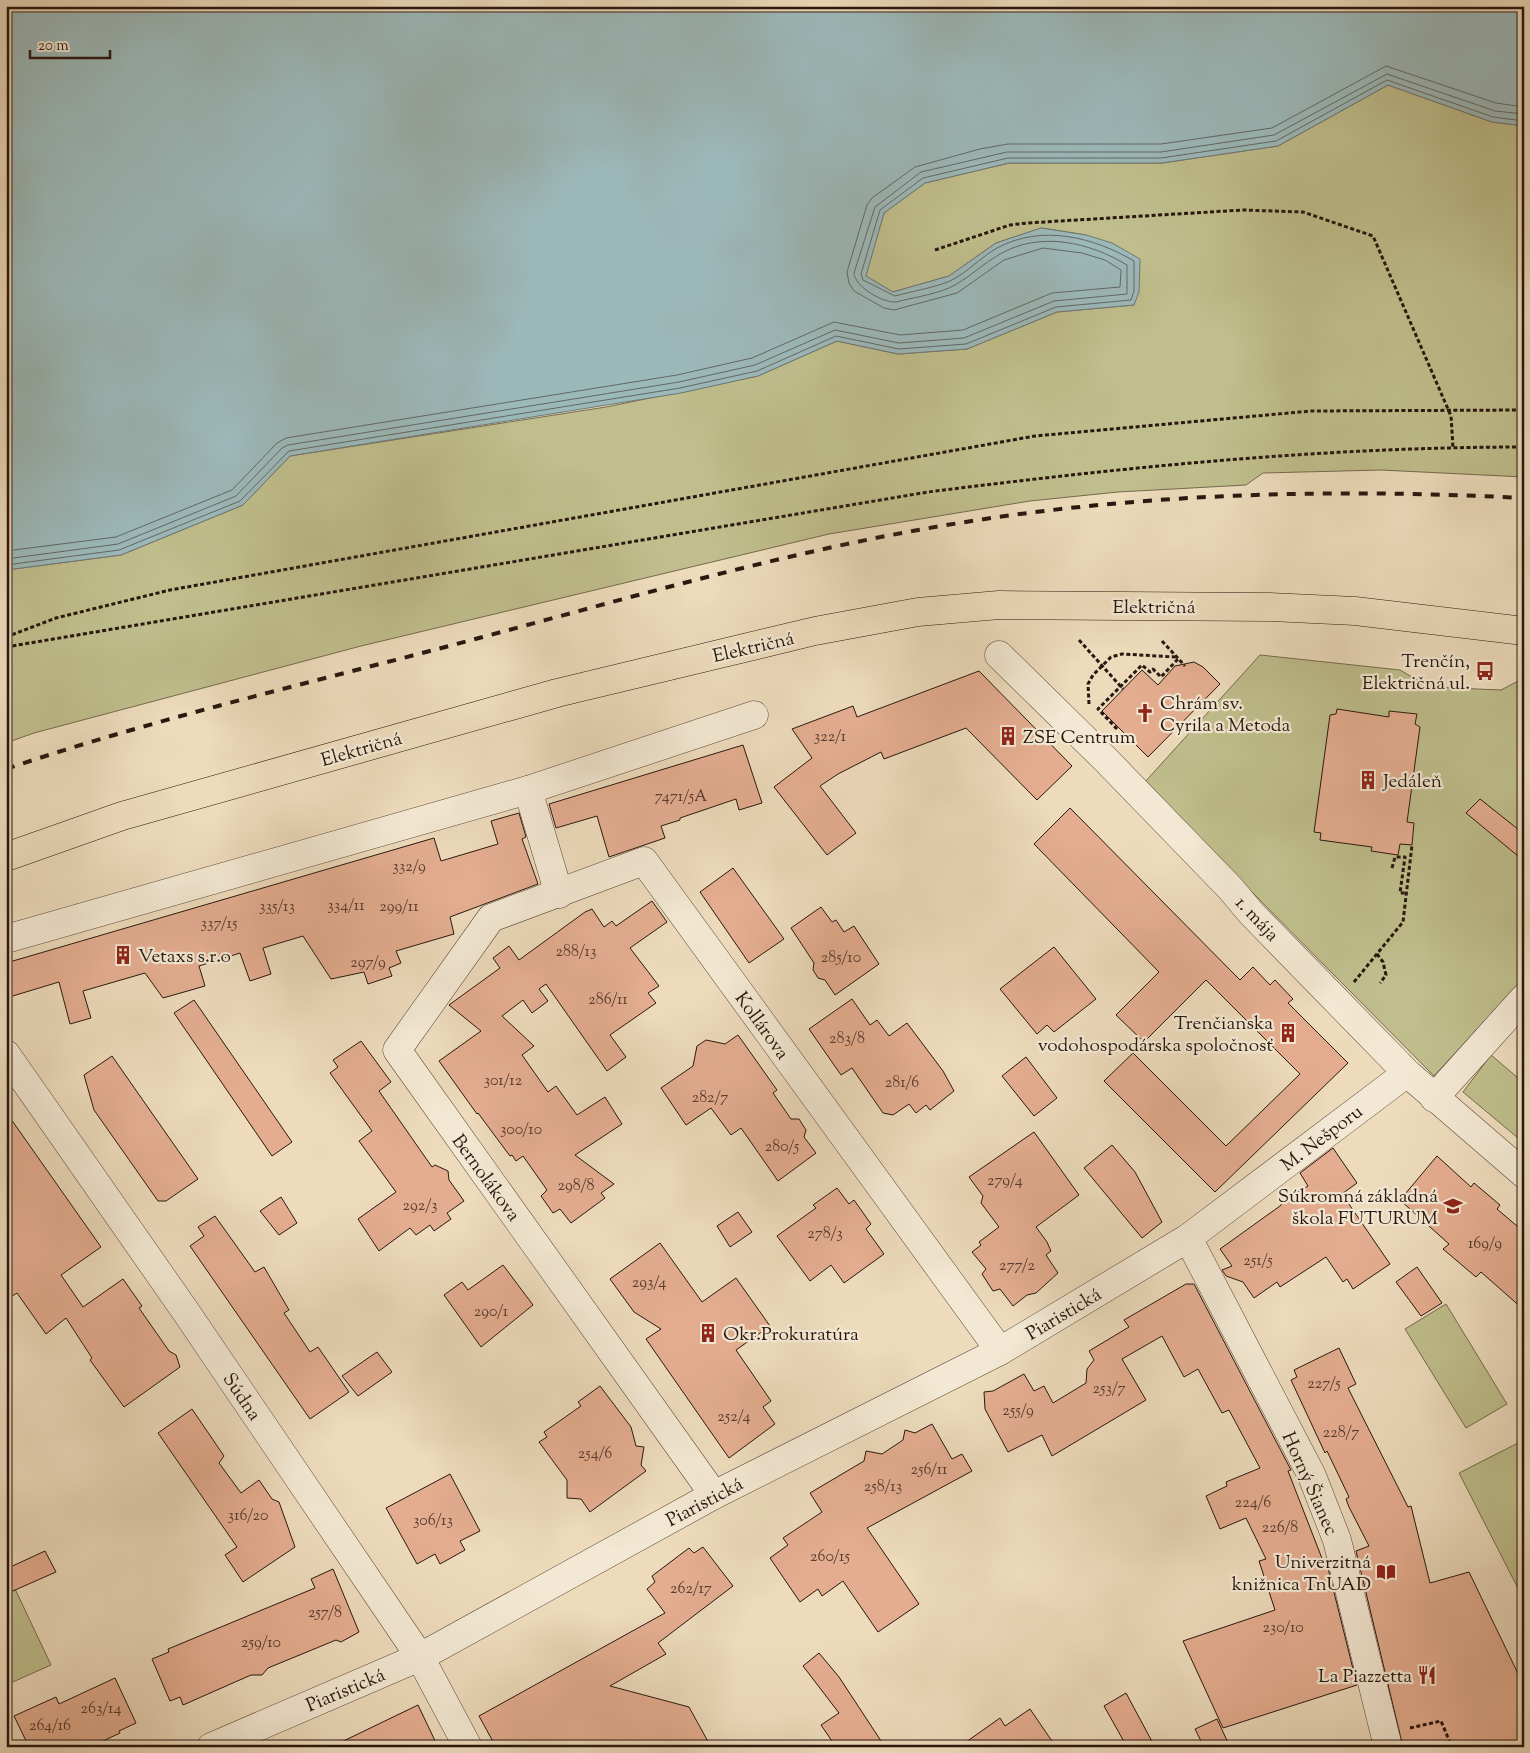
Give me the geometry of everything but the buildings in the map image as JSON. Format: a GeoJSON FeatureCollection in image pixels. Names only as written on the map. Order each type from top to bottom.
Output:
{"type":"FeatureCollection","features":[{"type":"Feature","properties":{"kind":"main road","name":"Električná"},"geometry":{"type":"LineString","coordinates":[[6,857],[122,816],[557,693],[730,651],[890,616],[959,607],[999,605],[1260,607],[1355,611],[1524,630]]}},
{"type":"Feature","properties":{"kind":"street","name":"1. mája"},"geometry":{"type":"LineString","coordinates":[[999,655],[1105,759],[1230,888],[1250,913],[1407,1073],[1524,1174]]}},
{"type":"Feature","properties":{"kind":"street"},"geometry":{"type":"LineString","coordinates":[[6,938],[528,790],[754,716]]}},
{"type":"Feature","properties":{"kind":"street"},"geometry":{"type":"LineString","coordinates":[[528,790],[558,894]]}},
{"type":"Feature","properties":{"kind":"street","name":"Kollárova"},"geometry":{"type":"LineString","coordinates":[[558,894],[644,861],[1000,1351]]}},
{"type":"Feature","properties":{"kind":"street","name":"Bernolákova"},"geometry":{"type":"LineString","coordinates":[[558,894],[491,918],[397,1050],[714,1495]]}},
{"type":"Feature","properties":{"kind":"street"},"geometry":{"type":"LineString","coordinates":[[1434,1098],[1524,998]]}},
{"type":"Feature","properties":{"kind":"street","name":"Súdna"},"geometry":{"type":"LineString","coordinates":[[6,1054],[186,1312],[420,1657],[468,1747]]}},
{"type":"Feature","properties":{"kind":"street","name":"M. Nešporu"},"geometry":{"type":"LineString","coordinates":[[1188,1238],[1407,1073]]}},
{"type":"Feature","properties":{"kind":"street","name":"Piaristická"},"geometry":{"type":"LineString","coordinates":[[211,1747],[420,1657],[714,1495],[1000,1351],[1188,1238]]}},
{"type":"Feature","properties":{"kind":"street","name":"Horný Šianec"},"geometry":{"type":"LineString","coordinates":[[1188,1238],[1312,1476],[1337,1540],[1387,1741]]}},
{"type":"Feature","properties":{"kind":"path"},"geometry":{"type":"LineString","coordinates":[[936,250],[1010,225],[1243,210],[1304,212],[1373,236],[1451,416],[1453,448]]}},
{"type":"Feature","properties":{"kind":"path"},"geometry":{"type":"LineString","coordinates":[[6,637],[56,618],[170,590],[1036,436],[1311,411],[1524,410]]}},
{"type":"Feature","properties":{"kind":"path"},"geometry":{"type":"LineString","coordinates":[[6,647],[928,492],[1227,458],[1453,448],[1524,447]]}},
{"type":"Feature","properties":{"kind":"path"},"geometry":{"type":"LineString","coordinates":[[1079,640],[1122,688]]}},
{"type":"Feature","properties":{"kind":"path"},"geometry":{"type":"LineString","coordinates":[[1162,641],[1185,666]]}},
{"type":"Feature","properties":{"kind":"path"},"geometry":{"type":"LineString","coordinates":[[1090,709],[1088,684],[1101,665],[1111,657],[1122,654],[1177,658]]}},
{"type":"Feature","properties":{"kind":"path"},"geometry":{"type":"LineString","coordinates":[[1121,733],[1098,710],[1122,688],[1142,665],[1150,672],[1153,669],[1161,677],[1177,658]]}},
{"type":"Feature","properties":{"kind":"path"},"geometry":{"type":"LineString","coordinates":[[1103,723],[1117,736]]}},
{"type":"Feature","properties":{"kind":"path"},"geometry":{"type":"LineString","coordinates":[[1337,1002],[1403,922],[1412,845]]}},
{"type":"Feature","properties":{"kind":"path"},"geometry":{"type":"LineString","coordinates":[[1392,868],[1395,857],[1405,857],[1400,892],[1406,893]]}},
{"type":"Feature","properties":{"kind":"path"},"geometry":{"type":"LineString","coordinates":[[1377,954],[1383,962],[1386,975],[1380,983]]}},
{"type":"Feature","properties":{"kind":"path"},"geometry":{"type":"LineString","coordinates":[[1387,1741],[1441,1721],[1452,1747]]}},
{"type":"Feature","properties":{"kind":"shaded area"},"geometry":{"type":"Polygon","coordinates":[[[1388,85],[1492,122],[1524,126],[1524,477],[1381,470],[1263,473],[1246,485],[1118,492],[1030,501],[829,534],[361,646],[34,733],[6,743],[6,570],[121,555],[243,505],[290,456],[606,407],[758,376],[837,341],[898,354],[967,349],[1057,312],[1134,305],[1086,235],[1042,228],[996,243],[949,276],[893,292],[865,276],[884,213],[925,183],[1009,163],[1162,163],[1278,146],[1388,85]]]}},
{"type":"Feature","properties":{"kind":"shaded area"},"geometry":{"type":"Polygon","coordinates":[[[1260,655],[1400,670],[1429,687],[1501,690],[1524,678],[1524,978],[1434,1076],[1144,783],[1260,655]]]}},
{"type":"Feature","properties":{"kind":"shaded area"},"geometry":{"type":"Polygon","coordinates":[[[1491,1055],[1524,1083],[1524,1143],[1463,1092],[1491,1055]]]}},
{"type":"Feature","properties":{"kind":"shaded area"},"geometry":{"type":"Polygon","coordinates":[[[1446,1304],[1507,1404],[1466,1428],[1405,1329],[1446,1304]]]}},
{"type":"Feature","properties":{"kind":"shaded area"},"geometry":{"type":"Polygon","coordinates":[[[1524,1440],[1524,1600],[1459,1473],[1524,1440]]]}},
{"type":"Feature","properties":{"kind":"shaded area"},"geometry":{"type":"Polygon","coordinates":[[[8,1574],[51,1665],[6,1685],[6,1575],[8,1574]]]}},
{"type":"Feature","properties":{"kind":"water"},"geometry":{"type":"Polygon","coordinates":[[[6,6],[1524,6],[1524,126],[1492,122],[1388,85],[1278,146],[1162,163],[1009,163],[925,183],[884,213],[866,276],[893,292],[949,276],[996,243],[1041,228],[1086,235],[1112,243],[1140,259],[1139,292],[1134,305],[1057,312],[967,349],[898,354],[837,341],[758,376],[681,393],[290,456],[243,505],[121,555],[6,570],[6,6]]]}},
{"type":"Feature","properties":{"kind":"railway"},"geometry":{"type":"LineString","coordinates":[[6,769],[171,719],[282,689],[694,580],[879,537],[1013,515],[1159,500],[1305,494],[1451,495],[1524,498]]}},
{"type":"Feature","properties":{"kind":"place","name":"Trenčín, Električná ul."},"geometry":{"type":"Point","coordinates":[1485,671]}},
{"type":"Feature","properties":{"kind":"place","name":"Chrám sv. Cyrila a Metoda"},"geometry":{"type":"Point","coordinates":[1145,713]}},
{"type":"Feature","properties":{"kind":"place","name":"ZSE Centrum"},"geometry":{"type":"Point","coordinates":[1008,736]}},
{"type":"Feature","properties":{"kind":"place","name":"Jedáleň"},"geometry":{"type":"Point","coordinates":[1368,780]}},
{"type":"Feature","properties":{"kind":"place","name":"Vetaxs s.r.o"},"geometry":{"type":"Point","coordinates":[123,955]}},
{"type":"Feature","properties":{"kind":"place","name":"Trenčianska vodohospodárska spoločnosť"},"geometry":{"type":"Point","coordinates":[1288,1033]}},
{"type":"Feature","properties":{"kind":"place","name":"Súkromná základná škola FUTURUM"},"geometry":{"type":"Point","coordinates":[1453,1206]}},
{"type":"Feature","properties":{"kind":"place","name":"Okr.Prokuratúra"},"geometry":{"type":"Point","coordinates":[708,1333]}},
{"type":"Feature","properties":{"kind":"place","name":"Univerzitná knižnica TnUAD"},"geometry":{"type":"Point","coordinates":[1386,1572]}},
{"type":"Feature","properties":{"kind":"place","name":"La Piazzetta"},"geometry":{"type":"Point","coordinates":[1427,1675]}}]}
